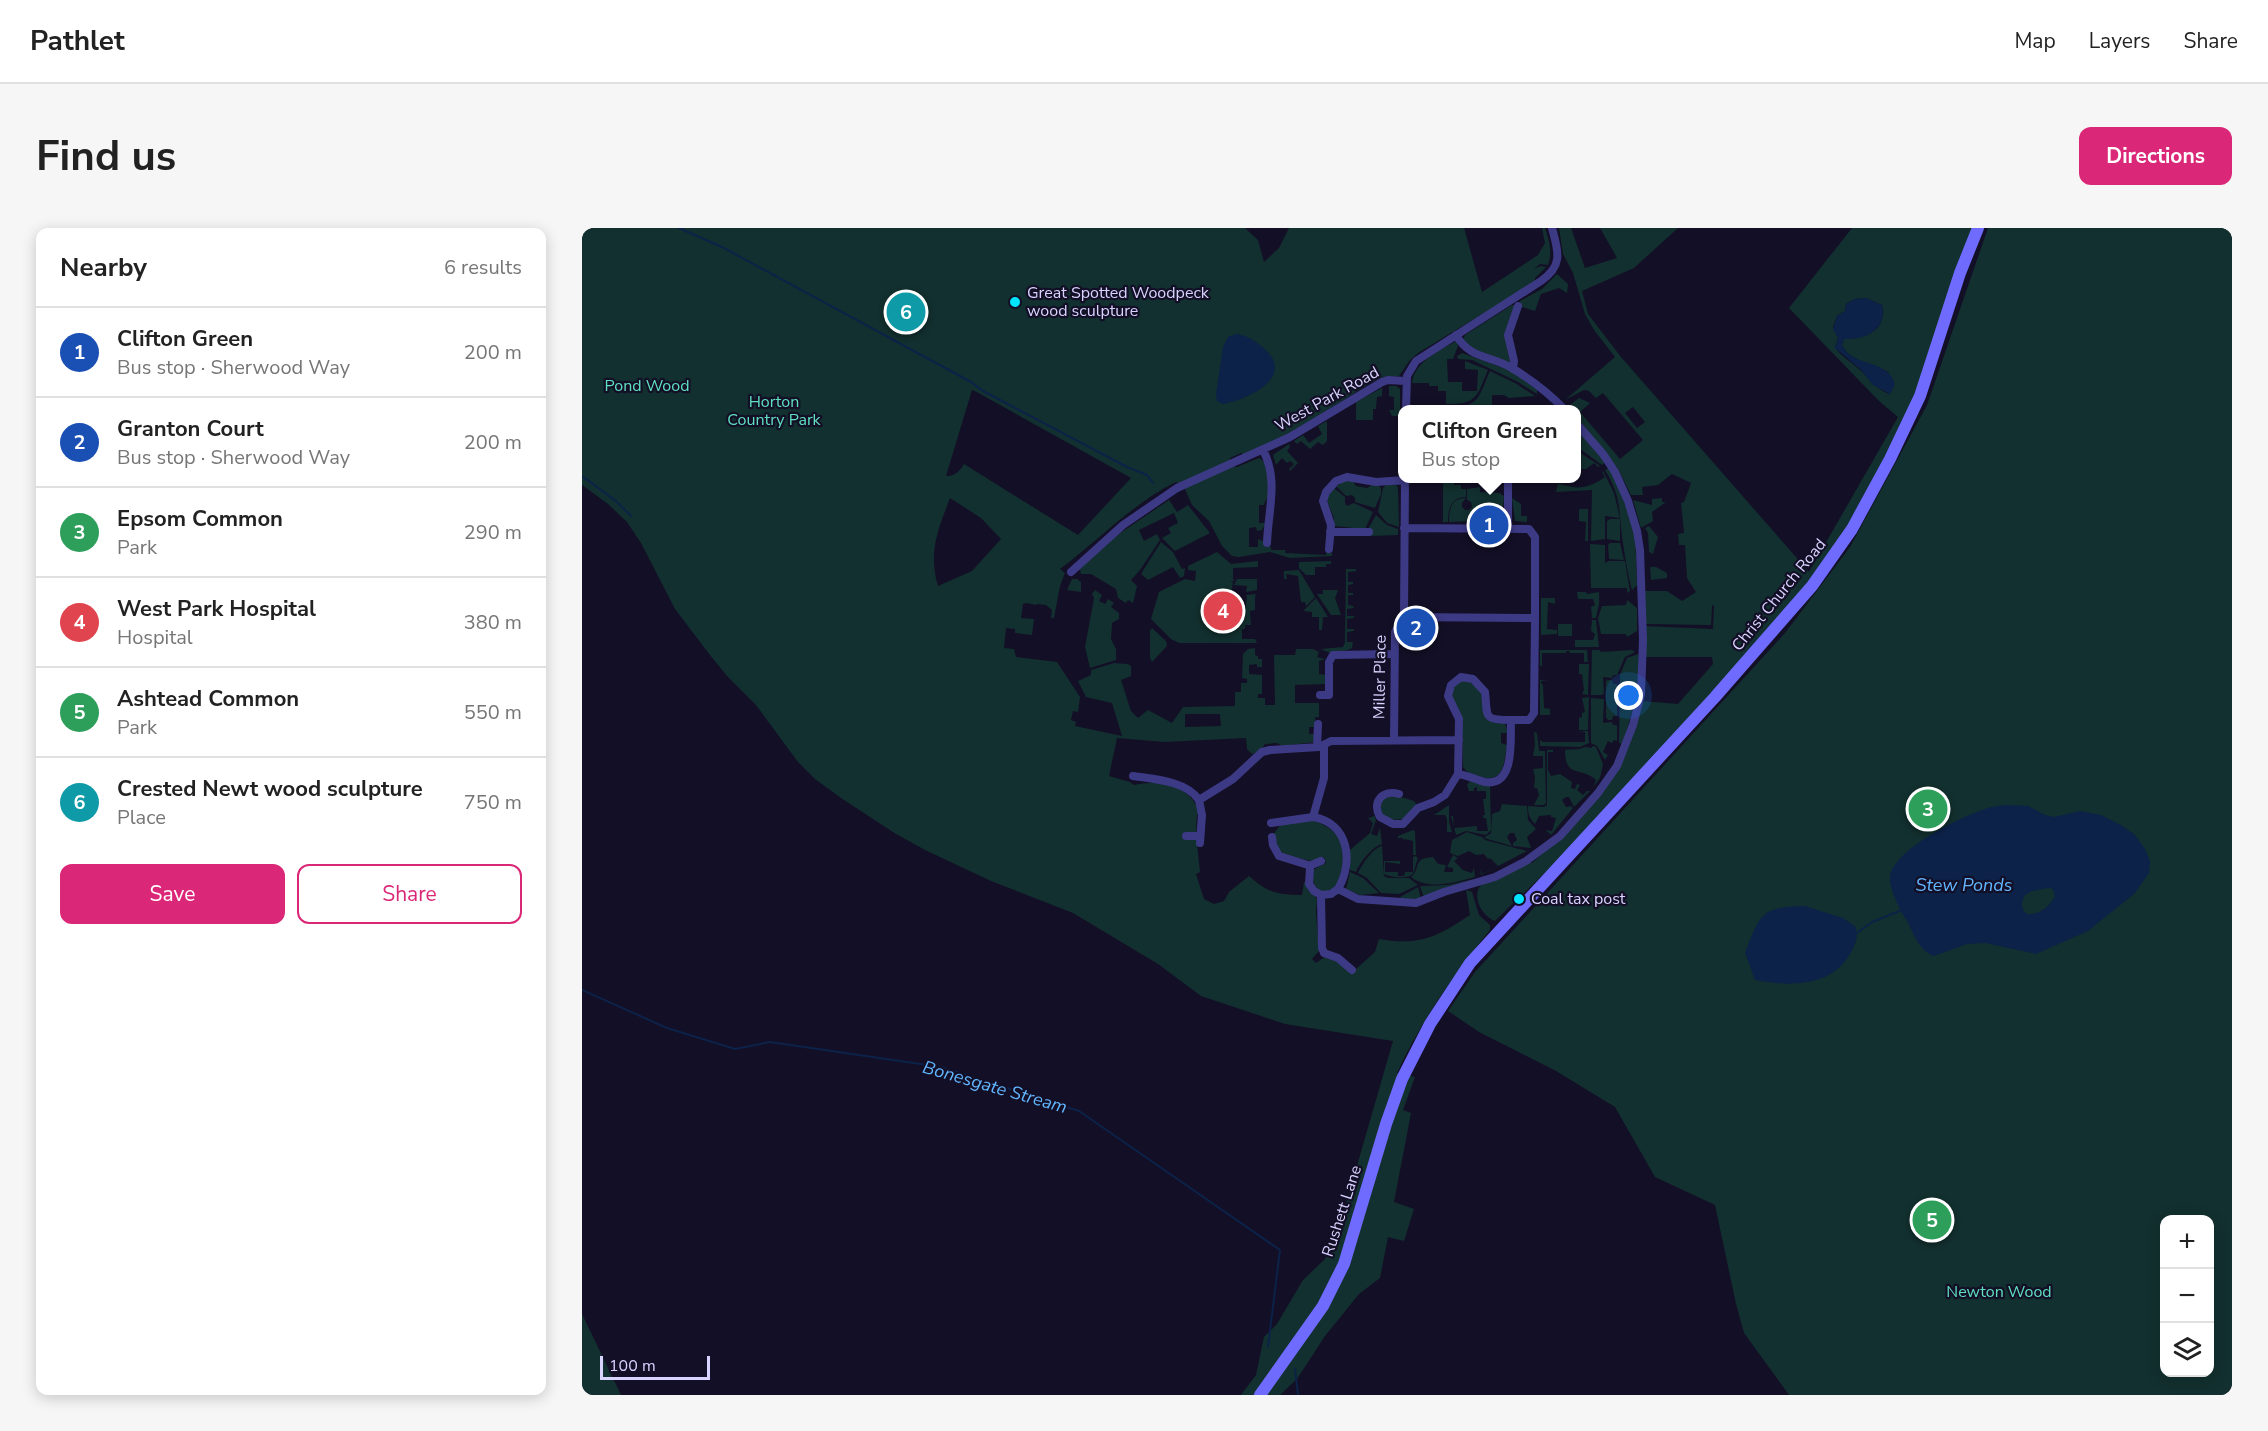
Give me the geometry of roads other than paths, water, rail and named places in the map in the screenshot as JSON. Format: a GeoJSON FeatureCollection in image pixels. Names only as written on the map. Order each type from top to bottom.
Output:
{"type":"FeatureCollection","features":[{"type":"Feature","properties":{"kind":"main road","name":"Christ Church Road"},"geometry":{"type":"LineString","coordinates":[[1430,1024],[1470,963],[1532,893],[1715,697],[1812,586],[1844,542],[1890,459],[1920,396],[1960,273],[1978,228]]}},
{"type":"Feature","properties":{"kind":"main road","name":"Rushett Lane"},"geometry":{"type":"LineString","coordinates":[[1260,1395],[1323,1306],[1344,1264],[1402,1079],[1430,1024]]}},
{"type":"Feature","properties":{"kind":"street"},"geometry":{"type":"LineString","coordinates":[[1406,405],[1406,381],[1416,361],[1550,274],[1559,254],[1552,228]]}},
{"type":"Feature","properties":{"kind":"street"},"geometry":{"type":"LineString","coordinates":[[1513,369],[1514,362],[1508,335],[1518,306]]}},
{"type":"Feature","properties":{"kind":"street"},"geometry":{"type":"LineString","coordinates":[[1456,335],[1465,349],[1513,369],[1560,405]]}},
{"type":"Feature","properties":{"kind":"street","name":"West Park Road"},"geometry":{"type":"LineString","coordinates":[[1071,572],[1123,525],[1183,485],[1290,437],[1382,382],[1406,381]]}},
{"type":"Feature","properties":{"kind":"street"},"geometry":{"type":"LineString","coordinates":[[1338,889],[1358,899],[1418,903],[1444,892],[1495,877],[1526,861],[1556,840],[1593,799],[1617,766],[1633,725],[1641,694],[1643,640],[1640,550],[1628,501],[1615,472],[1581,429]]}},
{"type":"Feature","properties":{"kind":"street"},"geometry":{"type":"LineString","coordinates":[[1263,450],[1269,460],[1273,487],[1267,543]]}},
{"type":"Feature","properties":{"kind":"street"},"geometry":{"type":"LineString","coordinates":[[1329,549],[1330,523],[1324,508],[1324,498],[1328,490],[1340,479],[1348,477],[1376,482],[1398,480]]}},
{"type":"Feature","properties":{"kind":"street","name":"Miller Place"},"geometry":{"type":"LineString","coordinates":[[1394,740],[1395,632],[1404,617],[1405,483]]}},
{"type":"Feature","properties":{"kind":"street"},"geometry":{"type":"LineString","coordinates":[[1508,483],[1508,528]]}},
{"type":"Feature","properties":{"kind":"street"},"geometry":{"type":"LineString","coordinates":[[1399,794],[1391,792],[1384,794],[1379,799],[1376,808],[1383,819],[1398,825],[1406,822],[1418,808],[1445,795],[1458,774],[1459,717],[1448,694],[1451,685],[1461,677],[1473,679],[1484,690],[1486,712],[1489,718],[1529,720],[1534,714],[1534,535],[1527,528],[1404,528]]}},
{"type":"Feature","properties":{"kind":"street"},"geometry":{"type":"LineString","coordinates":[[1330,532],[1369,532]]}},
{"type":"Feature","properties":{"kind":"street"},"geometry":{"type":"LineString","coordinates":[[1404,617],[1535,618]]}},
{"type":"Feature","properties":{"kind":"street"},"geometry":{"type":"LineString","coordinates":[[1329,695],[1329,662],[1333,655],[1394,654]]}},
{"type":"Feature","properties":{"kind":"street"},"geometry":{"type":"LineString","coordinates":[[1458,774],[1489,782],[1503,776],[1509,763],[1511,720]]}},
{"type":"Feature","properties":{"kind":"street"},"geometry":{"type":"LineString","coordinates":[[1313,817],[1324,777],[1318,724]]}},
{"type":"Feature","properties":{"kind":"street"},"geometry":{"type":"LineString","coordinates":[[1199,800],[1230,781],[1262,752],[1270,750],[1321,746],[1331,741],[1459,741]]}},
{"type":"Feature","properties":{"kind":"street"},"geometry":{"type":"LineString","coordinates":[[1133,776],[1178,785],[1190,790],[1199,800],[1202,812],[1200,839],[1186,836]]}},
{"type":"Feature","properties":{"kind":"street"},"geometry":{"type":"LineString","coordinates":[[1270,823],[1313,817],[1335,827],[1345,844],[1348,863],[1338,889],[1331,894],[1321,895],[1314,891],[1309,884],[1309,866]]}},
{"type":"Feature","properties":{"kind":"street"},"geometry":{"type":"LineString","coordinates":[[1272,837],[1273,845],[1279,856],[1303,862],[1309,866]]}},
{"type":"Feature","properties":{"kind":"street"},"geometry":{"type":"LineString","coordinates":[[1309,866],[1321,861]]}},
{"type":"Feature","properties":{"kind":"street"},"geometry":{"type":"LineString","coordinates":[[1315,960],[1323,952],[1321,895]]}},
{"type":"Feature","properties":{"kind":"street"},"geometry":{"type":"LineString","coordinates":[[1323,952],[1340,959],[1352,970]]}},
{"type":"Feature","properties":{"kind":"water"},"geometry":{"type":"Polygon","coordinates":[[[1866,298],[1882,305],[1883,314],[1878,327],[1860,338],[1844,339],[1842,345],[1853,357],[1885,370],[1891,376],[1895,384],[1890,394],[1873,385],[1860,369],[1835,348],[1838,338],[1833,329],[1837,316],[1845,311],[1846,304],[1855,299],[1866,298]]]}},
{"type":"Feature","properties":{"kind":"water"},"geometry":{"type":"Polygon","coordinates":[[[1236,334],[1250,338],[1261,346],[1271,357],[1275,367],[1273,376],[1257,391],[1223,404],[1217,401],[1216,395],[1223,347],[1228,337],[1236,334]]]}},
{"type":"Feature","properties":{"kind":"water","name":"Stew Ponds"},"geometry":{"type":"Polygon","coordinates":[[[2004,805],[2028,806],[2054,817],[2080,811],[2101,815],[2135,835],[2150,861],[2149,873],[2134,894],[2088,931],[2036,954],[1985,943],[1967,944],[1934,956],[1929,954],[1918,942],[1896,900],[1890,878],[1894,867],[1902,856],[1930,835],[1977,812],[2004,805]],[[2053,889],[2032,891],[2025,895],[2023,910],[2027,914],[2040,912],[2055,897],[2053,889]]]}},
{"type":"Feature","properties":{"kind":"water"},"geometry":{"type":"Polygon","coordinates":[[[1805,906],[1843,918],[1855,926],[1857,933],[1854,946],[1843,964],[1822,978],[1809,982],[1782,984],[1755,980],[1745,953],[1759,921],[1764,915],[1779,908],[1805,906]]]}},
{"type":"Feature","properties":{"kind":"waterway"},"geometry":{"type":"LineString","coordinates":[[679,228],[722,247],[971,382],[983,391],[1127,467],[1147,475],[1153,483]]}},
{"type":"Feature","properties":{"kind":"waterway"},"geometry":{"type":"LineString","coordinates":[[582,476],[616,501],[631,516]]}},
{"type":"Feature","properties":{"kind":"waterway"},"geometry":{"type":"LineString","coordinates":[[1857,933],[1872,922],[1902,910]]}},
{"type":"Feature","properties":{"kind":"waterway","name":"Bonesgate Stream"},"geometry":{"type":"LineString","coordinates":[[582,990],[667,1028],[735,1049],[770,1042],[941,1067],[1079,1111],[1280,1250],[1268,1347]]}},
{"type":"Feature","properties":{"kind":"waterway","name":"Bonesgate Stream"},"geometry":{"type":"LineString","coordinates":[[1295,1369],[1298,1395]]}},
{"type":"Feature","properties":{"kind":"place","name":"Great Spotted Woodpeck wood sculpture"},"geometry":{"type":"Point","coordinates":[1015,302]}},
{"type":"Feature","properties":{"kind":"place","name":"Crested Newt wood sculpture"},"geometry":{"type":"Point","coordinates":[906,312]}},
{"type":"Feature","properties":{"kind":"place","name":"Clifton Green"},"geometry":{"type":"Point","coordinates":[1489,525]}},
{"type":"Feature","properties":{"kind":"place","name":"West Park Hospital"},"geometry":{"type":"Point","coordinates":[1223,611]}},
{"type":"Feature","properties":{"kind":"place","name":"Granton Court"},"geometry":{"type":"Point","coordinates":[1416,628]}},
{"type":"Feature","properties":{"kind":"place","name":"Epsom Common"},"geometry":{"type":"Point","coordinates":[1928,809]}},
{"type":"Feature","properties":{"kind":"place","name":"Coal tax post"},"geometry":{"type":"Point","coordinates":[1519,899]}},
{"type":"Feature","properties":{"kind":"place","name":"Ashtead Common"},"geometry":{"type":"Point","coordinates":[1932,1220]}},
{"type":"Feature","properties":{"kind":"park label","name":"Pond Wood"},"geometry":{"type":"Point","coordinates":[647,386]}},
{"type":"Feature","properties":{"kind":"park label","name":"Horton Country Park"},"geometry":{"type":"Point","coordinates":[774,411]}},
{"type":"Feature","properties":{"kind":"park label","name":"Newton Wood"},"geometry":{"type":"Point","coordinates":[1999,1292]}}]}
